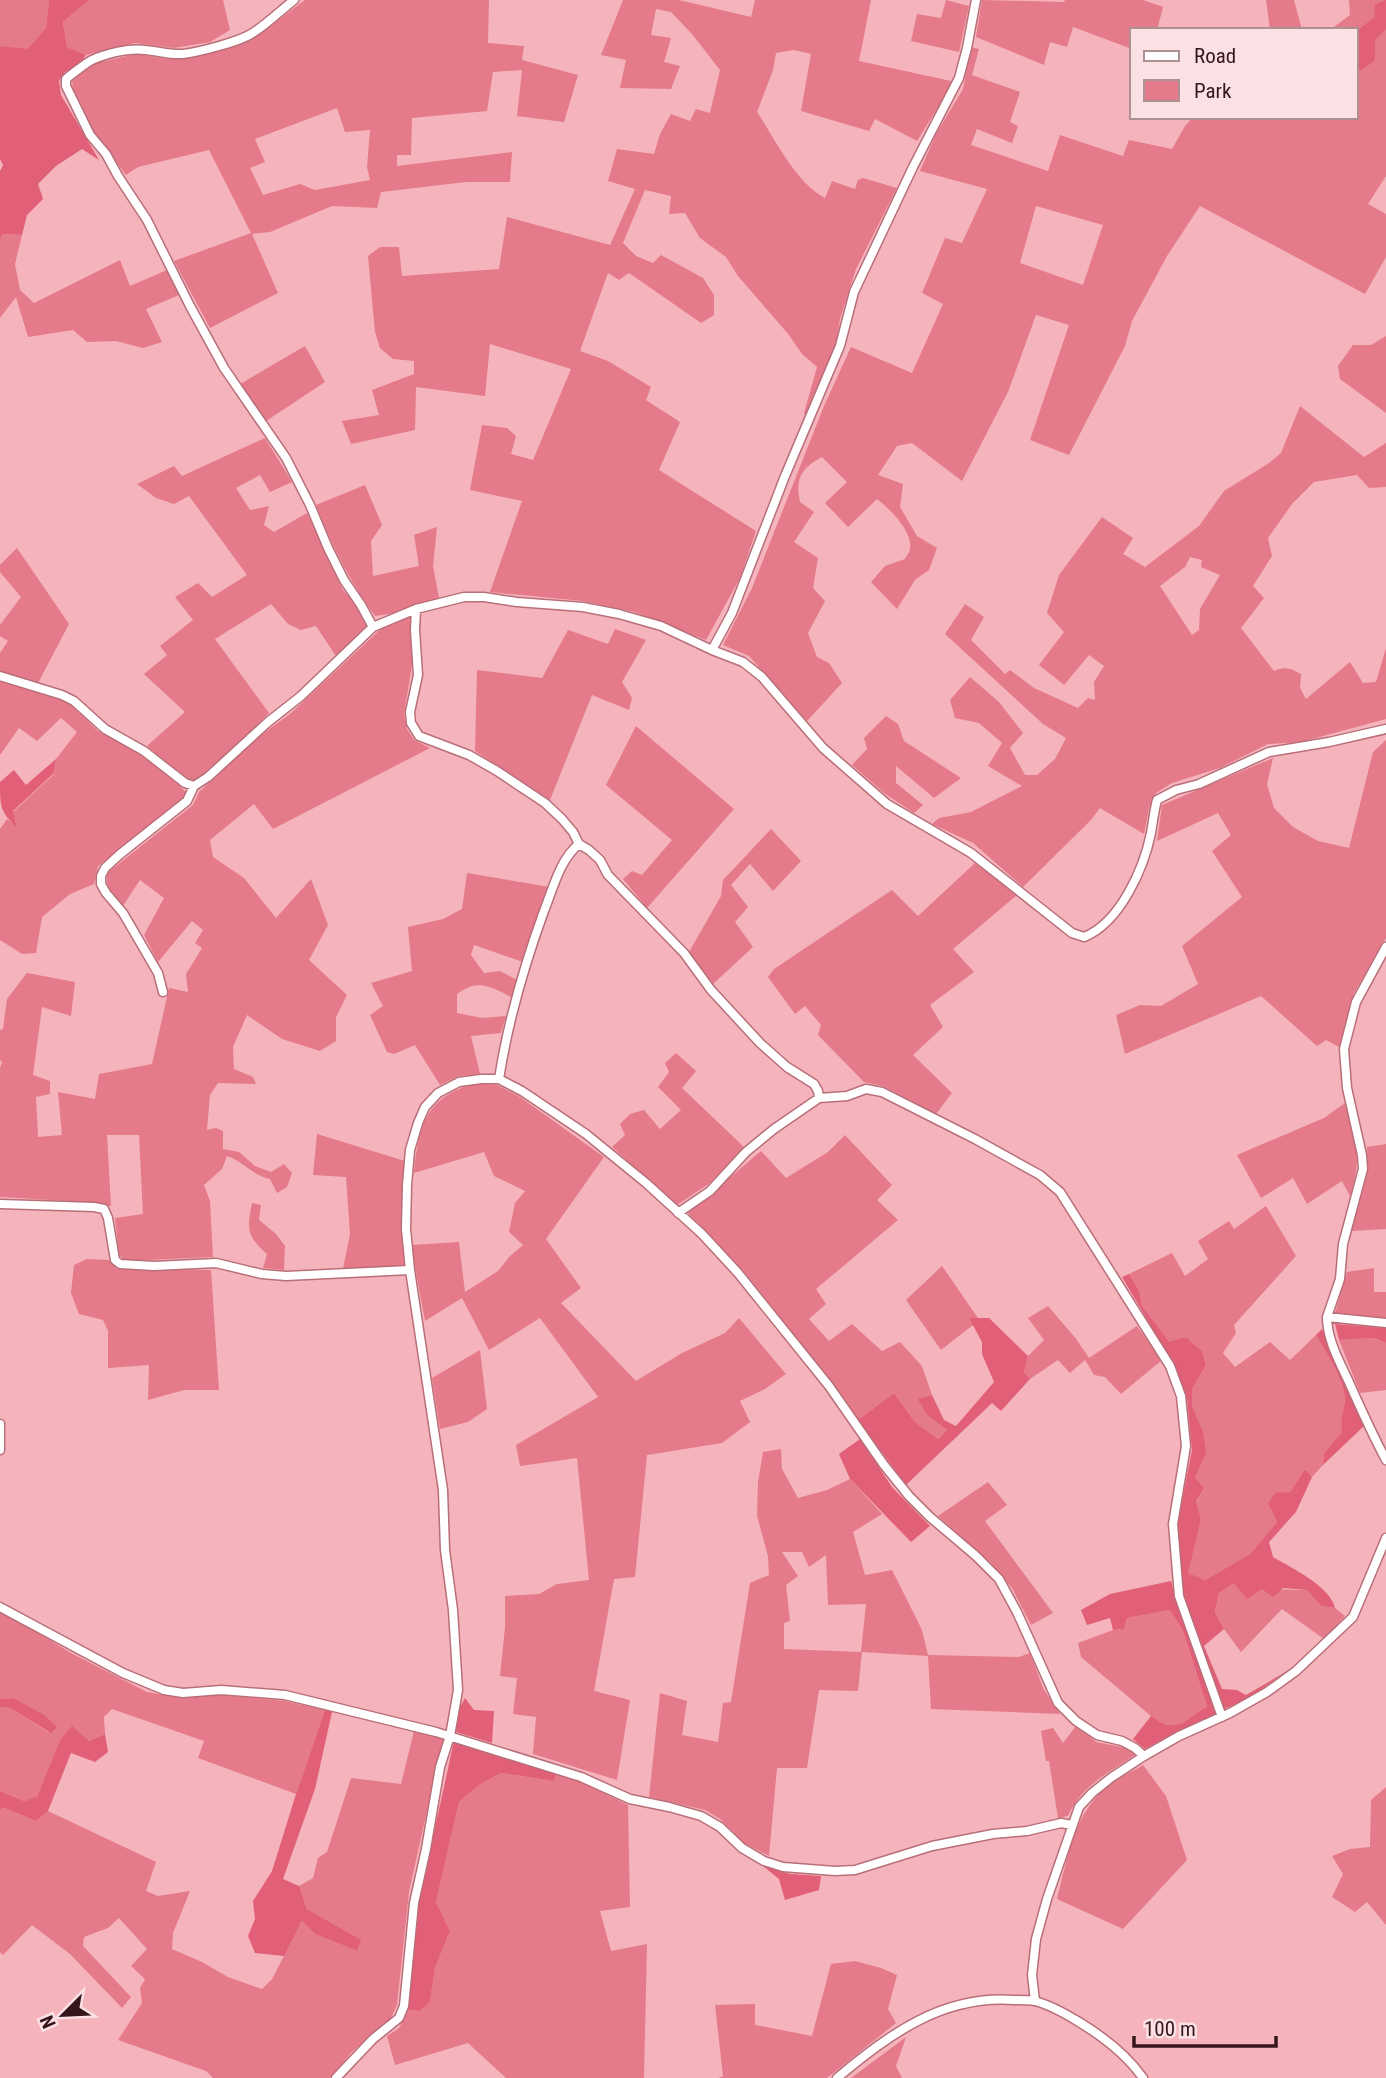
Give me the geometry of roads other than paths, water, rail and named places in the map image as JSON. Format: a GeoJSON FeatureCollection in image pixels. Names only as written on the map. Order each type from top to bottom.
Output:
{"type":"FeatureCollection","features":[{"type":"Feature","properties":{"kind":"street"},"geometry":{"type":"LineString","coordinates":[[294,0],[245,37],[184,54],[129,50],[89,60],[66,79],[66,86],[90,135],[106,154],[148,220],[190,306],[225,368],[286,458],[344,580],[373,627]]}},
{"type":"Feature","properties":{"kind":"street"},"geometry":{"type":"LineString","coordinates":[[712,650],[733,613],[785,476],[840,346],[855,292],[958,78],[976,0]]}},
{"type":"Feature","properties":{"kind":"street"},"geometry":{"type":"LineString","coordinates":[[163,992],[158,973],[123,913],[101,884],[105,868],[187,801],[194,786],[302,696],[373,627],[416,609],[464,597],[583,607],[619,614],[662,626],[743,662],[752,668],[823,748],[887,804],[971,853],[1080,937],[1098,930],[1120,907],[1138,874],[1151,835],[1157,800],[1269,752],[1386,729]]}},
{"type":"Feature","properties":{"kind":"street"},"geometry":{"type":"LineString","coordinates":[[416,609],[418,675],[410,712],[414,730],[419,737],[469,755],[529,792],[562,819],[579,844],[600,860],[608,875],[684,953],[711,990],[787,1067],[814,1084],[819,1098]]}},
{"type":"Feature","properties":{"kind":"street"},"geometry":{"type":"LineString","coordinates":[[0,676],[74,701],[106,729],[144,751],[185,783],[194,786]]}},
{"type":"Feature","properties":{"kind":"street"},"geometry":{"type":"LineString","coordinates":[[499,1079],[506,1035],[524,967],[552,889],[570,852],[579,844]]}},
{"type":"Feature","properties":{"kind":"street"},"geometry":{"type":"LineString","coordinates":[[1386,947],[1356,1002],[1344,1049],[1347,1088],[1363,1169],[1343,1244],[1340,1279],[1327,1317],[1331,1340],[1386,1460]]}},
{"type":"Feature","properties":{"kind":"street"},"geometry":{"type":"LineString","coordinates":[[336,2078],[373,2039],[399,2018],[404,2006],[414,1903],[458,1690],[454,1621],[445,1550],[443,1490],[406,1229],[410,1150],[418,1123],[425,1107],[438,1093],[459,1082],[499,1079],[522,1091],[586,1134],[702,1234],[738,1273],[829,1386],[909,1496],[999,1579],[1058,1703],[1076,1721],[1097,1735],[1122,1741],[1144,1756]]}},
{"type":"Feature","properties":{"kind":"street"},"geometry":{"type":"LineString","coordinates":[[678,1213],[710,1191],[746,1153],[774,1129],[819,1098],[847,1096],[866,1089],[882,1092],[975,1139],[1041,1175],[1060,1192],[1170,1366],[1181,1396],[1186,1446],[1173,1524],[1179,1596],[1222,1717]]}},
{"type":"Feature","properties":{"kind":"street"},"geometry":{"type":"LineString","coordinates":[[0,1204],[104,1209],[115,1260],[120,1264],[154,1266],[216,1263],[262,1274],[286,1276],[410,1270]]}},
{"type":"Feature","properties":{"kind":"street"},"geometry":{"type":"LineString","coordinates":[[1327,1317],[1386,1323]]}},
{"type":"Feature","properties":{"kind":"street"},"geometry":{"type":"LineString","coordinates":[[0,1424],[0,1450]]}},
{"type":"Feature","properties":{"kind":"street"},"geometry":{"type":"LineString","coordinates":[[1035,2001],[1032,1975],[1036,1939],[1079,1807],[1112,1777],[1144,1756],[1267,1692],[1296,1671],[1353,1617],[1386,1538]]}},
{"type":"Feature","properties":{"kind":"street"},"geometry":{"type":"LineString","coordinates":[[0,1607],[123,1673],[164,1690],[183,1693],[221,1690],[285,1695],[450,1736],[572,1774],[629,1799],[701,1816],[720,1828],[742,1848],[764,1861],[783,1867],[855,1870],[932,1846],[1061,1823],[1072,1825]]}},
{"type":"Feature","properties":{"kind":"street"},"geometry":{"type":"LineString","coordinates":[[837,2078],[908,2026],[937,2010],[961,2003],[996,1999],[1035,2001],[1066,2014],[1097,2033],[1136,2068],[1143,2078]]}}]}
